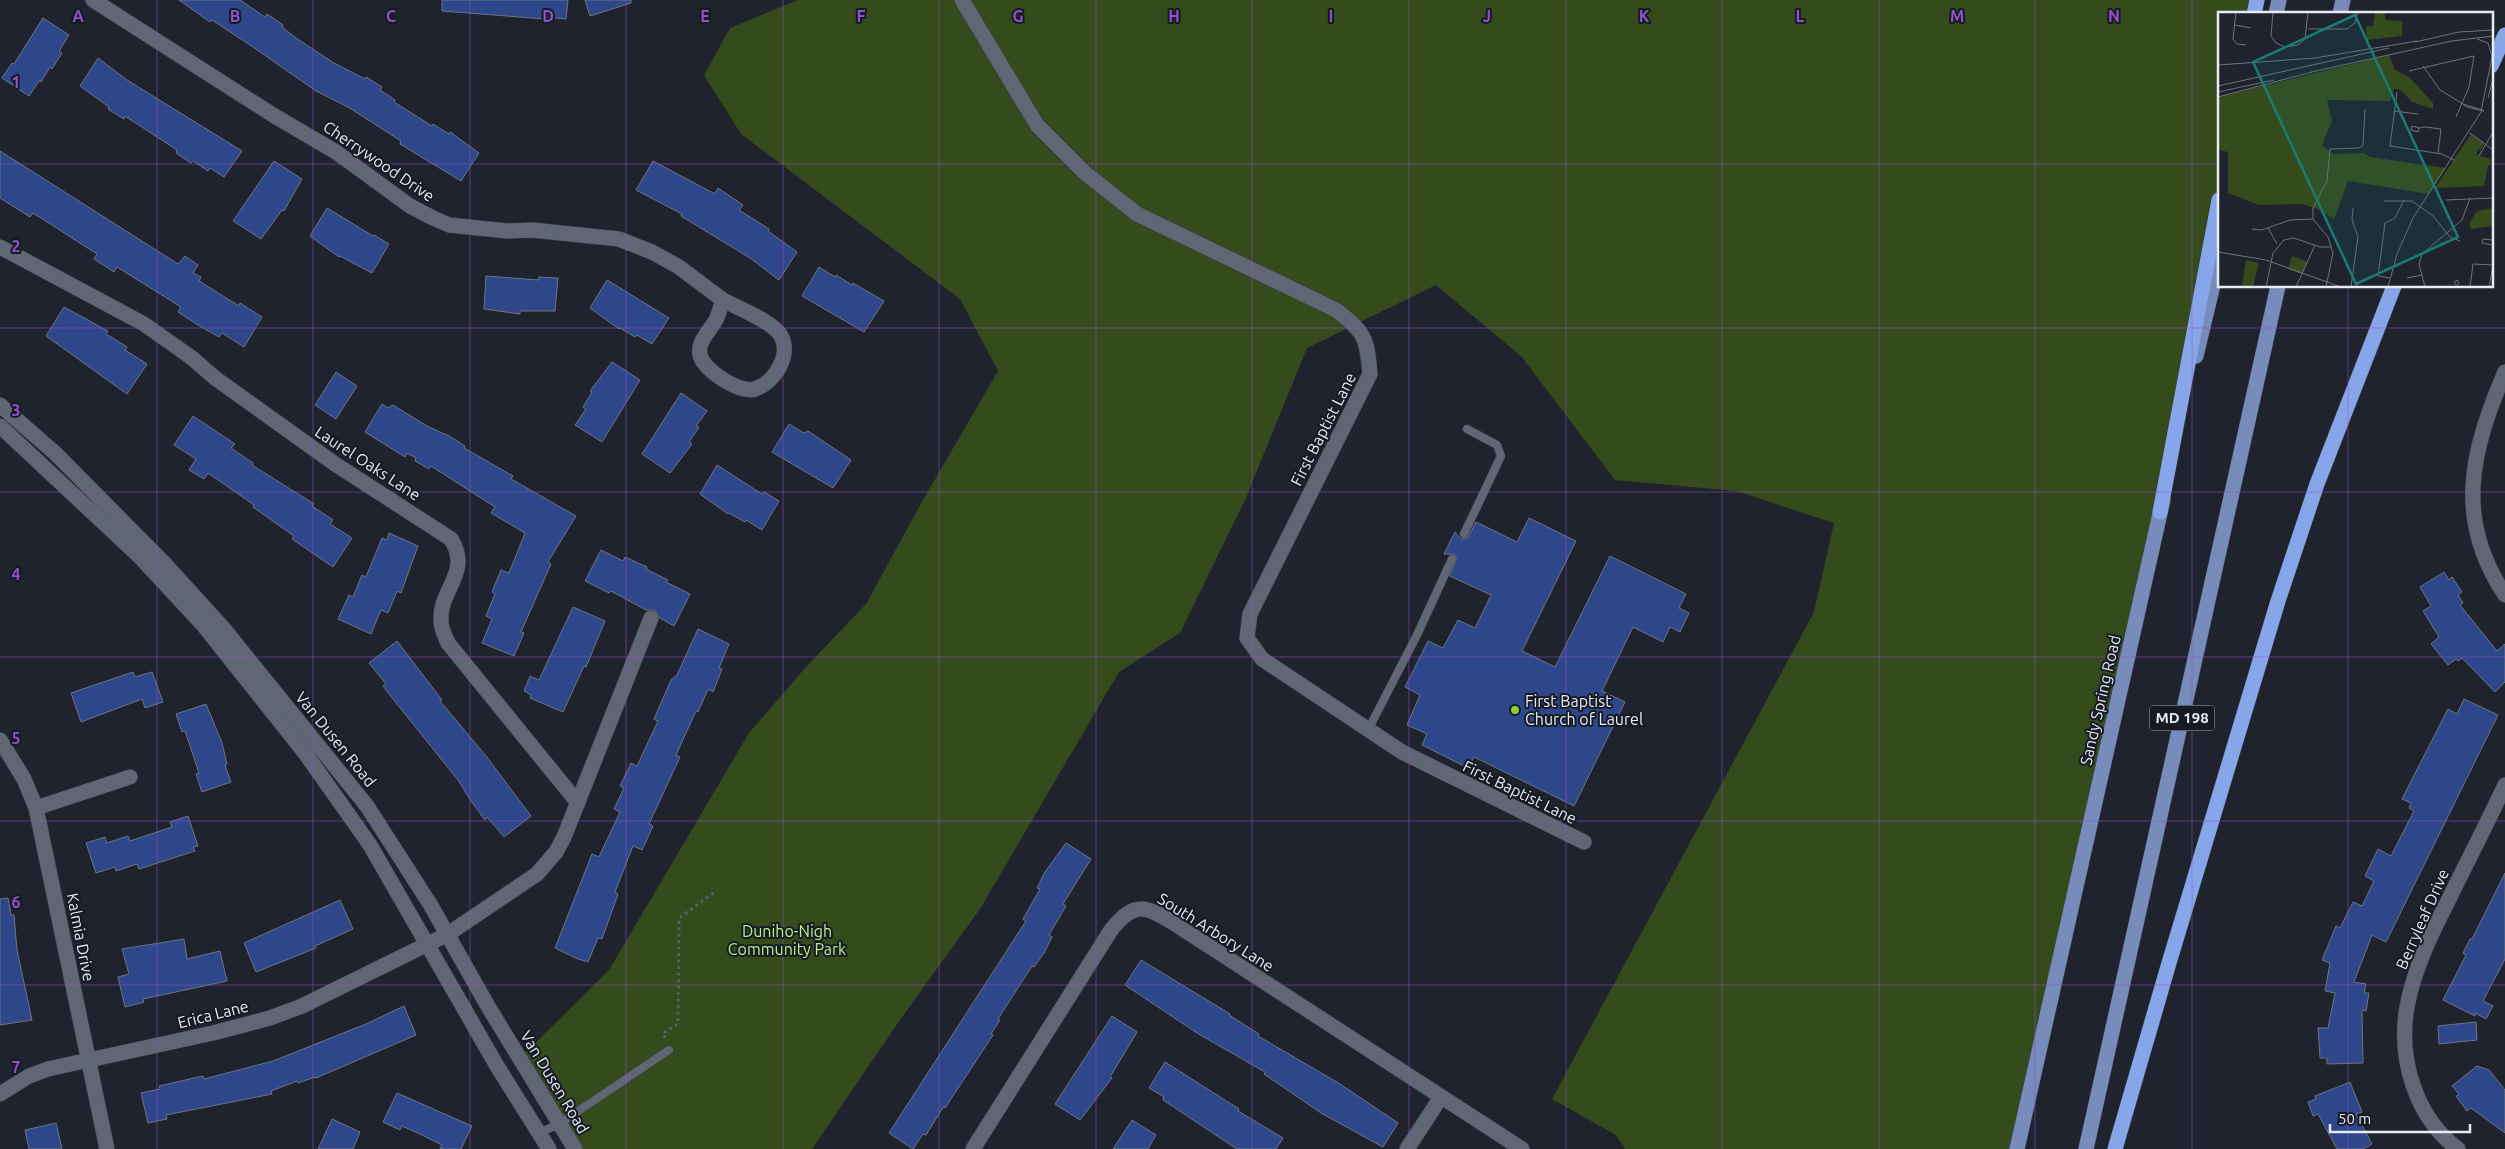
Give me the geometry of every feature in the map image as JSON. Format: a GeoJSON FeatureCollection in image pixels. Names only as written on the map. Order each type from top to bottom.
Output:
{"type":"FeatureCollection","features":[{"type":"Feature","properties":{"kind":"highway"},"geometry":{"type":"LineString","coordinates":[[2492,64],[2505,34]]}},
{"type":"Feature","properties":{"kind":"highway"},"geometry":{"type":"LineString","coordinates":[[2160,512],[2218,205]]}},
{"type":"Feature","properties":{"kind":"highway"},"geometry":{"type":"LineString","coordinates":[[2115,1149],[2168,963],[2278,601],[2324,466],[2393,288]]}},
{"type":"Feature","properties":{"kind":"main road","name":"Sandy Spring Road"},"geometry":{"type":"LineString","coordinates":[[2017,1149],[2160,512],[2218,264]]}},
{"type":"Feature","properties":{"kind":"main road","name":"MD 198"},"geometry":{"type":"LineString","coordinates":[[2086,1149],[2278,288]]}},
{"type":"Feature","properties":{"kind":"street","name":"Cherrywood Drive"},"geometry":{"type":"LineString","coordinates":[[93,0],[273,115],[336,152],[410,206],[433,218],[449,225],[507,230],[532,230],[619,239],[652,252],[679,267],[723,300],[773,328],[781,336],[784,347],[783,358],[777,372],[767,382],[755,389],[745,390],[717,376],[704,366],[700,355],[700,345],[716,318],[723,300]]}},
{"type":"Feature","properties":{"kind":"street","name":"First Baptist Lane"},"geometry":{"type":"LineString","coordinates":[[962,0],[1038,125],[1085,173],[1137,214],[1336,310],[1358,326],[1368,345],[1370,374],[1250,614],[1247,638],[1262,659],[1402,752],[1584,842]]}},
{"type":"Feature","properties":{"kind":"street","name":"Laurel Oaks Lane"},"geometry":{"type":"LineString","coordinates":[[0,247],[144,324],[192,358],[215,378],[335,464],[442,531],[451,539],[458,557],[458,568],[441,612],[441,622],[448,643],[578,803]]}},
{"type":"Feature","properties":{"kind":"street"},"geometry":{"type":"LineString","coordinates":[[2505,372],[2477,450],[2471,489],[2472,513],[2481,550],[2505,595]]}},
{"type":"Feature","properties":{"kind":"street","name":"Van Dusen Road"},"geometry":{"type":"LineString","coordinates":[[0,406],[55,452],[106,503],[224,629],[367,806],[448,934],[575,1149]]}},
{"type":"Feature","properties":{"kind":"street","name":"Van Dusen Road"},"geometry":{"type":"LineString","coordinates":[[0,426],[139,556],[216,641],[326,782],[370,845],[497,1066],[549,1149]]}},
{"type":"Feature","properties":{"kind":"street"},"geometry":{"type":"LineString","coordinates":[[448,934],[537,874],[556,852],[578,803],[651,618]]}},
{"type":"Feature","properties":{"kind":"street","name":"Kalmia Drive"},"geometry":{"type":"LineString","coordinates":[[0,740],[24,779],[36,808],[107,1149]]}},
{"type":"Feature","properties":{"kind":"street"},"geometry":{"type":"LineString","coordinates":[[36,808],[130,777]]}},
{"type":"Feature","properties":{"kind":"street","name":"Berryleaf Drive"},"geometry":{"type":"LineString","coordinates":[[2458,1149],[2427,1118],[2414,1089],[2406,1054],[2405,1018],[2414,980],[2430,938],[2505,785]]}},
{"type":"Feature","properties":{"kind":"street","name":"South Arbory Lane"},"geometry":{"type":"LineString","coordinates":[[973,1149],[1111,930],[1128,912],[1141,907],[1153,911],[1175,924],[1522,1149]]}},
{"type":"Feature","properties":{"kind":"street","name":"Erica Lane"},"geometry":{"type":"LineString","coordinates":[[0,1094],[29,1076],[87,1060],[213,1033],[270,1018],[335,991],[448,934]]}},
{"type":"Feature","properties":{"kind":"street"},"geometry":{"type":"LineString","coordinates":[[1408,1149],[1441,1097]]}},
{"type":"Feature","properties":{"kind":"lane"},"geometry":{"type":"LineString","coordinates":[[1464,534],[1501,456],[1498,444],[1468,429]]}},
{"type":"Feature","properties":{"kind":"lane"},"geometry":{"type":"LineString","coordinates":[[1368,730],[1417,635],[1452,559]]}},
{"type":"Feature","properties":{"kind":"lane"},"geometry":{"type":"LineString","coordinates":[[539,1133],[559,1124],[669,1050]]}},
{"type":"Feature","properties":{"kind":"path"},"geometry":{"type":"LineString","coordinates":[[669,1050],[663,1033],[678,1024],[680,918],[716,891]]}},
{"type":"Feature","properties":{"kind":"green space","name":"Duniho-Nigh Community Park"},"geometry":{"type":"Polygon","coordinates":[[[798,0],[2257,0],[2254,12],[2218,12],[2218,205],[2160,512],[2017,1149],[1625,1149],[1616,1135],[1552,1099],[1814,612],[1834,523],[1736,491],[1615,480],[1521,356],[1436,285],[1307,348],[1245,500],[1180,633],[1119,672],[980,909],[900,1020],[812,1149],[575,1149],[520,1058],[609,970],[749,733],[805,668],[866,604],[923,500],[998,371],[960,299],[741,134],[704,75],[730,28],[798,0]]]}},
{"type":"Feature","properties":{"kind":"building"},"geometry":{"type":"Polygon","coordinates":[[[179,0],[240,0],[265,17],[267,14],[283,25],[282,27],[296,38],[334,63],[365,79],[366,77],[382,87],[380,90],[395,100],[394,102],[432,126],[433,124],[449,134],[450,132],[479,153],[461,181],[400,144],[401,141],[348,107],[316,91],[253,47],[212,20],[210,22],[179,0]]]}},
{"type":"Feature","properties":{"kind":"building"},"geometry":{"type":"Polygon","coordinates":[[[442,0],[568,0],[566,19],[546,17],[545,19],[442,11],[442,0]]]}},
{"type":"Feature","properties":{"kind":"building"},"geometry":{"type":"Polygon","coordinates":[[[585,0],[631,0],[631,3],[590,16],[585,0]]]}},
{"type":"Feature","properties":{"kind":"building"},"geometry":{"type":"Polygon","coordinates":[[[43,18],[69,35],[59,51],[62,53],[52,69],[50,67],[41,82],[39,81],[29,96],[2,78],[12,63],[14,64],[43,18]]]}},
{"type":"Feature","properties":{"kind":"building"},"geometry":{"type":"Polygon","coordinates":[[[98,58],[127,80],[242,151],[224,177],[210,168],[208,171],[193,161],[191,163],[176,153],[177,150],[125,116],[124,119],[108,109],[109,107],[80,86],[98,58]]]}},
{"type":"Feature","properties":{"kind":"building"},"geometry":{"type":"Polygon","coordinates":[[[0,151],[178,264],[185,256],[198,265],[193,273],[201,277],[199,281],[239,306],[240,303],[262,317],[244,347],[222,333],[219,337],[198,325],[178,312],[181,307],[117,267],[114,272],[94,259],[97,254],[33,213],[30,217],[0,198],[0,151]]]}},
{"type":"Feature","properties":{"kind":"building"},"geometry":{"type":"Polygon","coordinates":[[[274,161],[302,179],[284,211],[282,210],[261,239],[233,221],[274,161]]]}},
{"type":"Feature","properties":{"kind":"building"},"geometry":{"type":"Polygon","coordinates":[[[653,161],[715,194],[718,188],[743,205],[739,210],[769,229],[768,231],[797,252],[779,280],[750,258],[681,216],[682,214],[636,190],[653,161]]]}},
{"type":"Feature","properties":{"kind":"building"},"geometry":{"type":"Polygon","coordinates":[[[327,208],[389,244],[372,273],[339,257],[310,236],[327,208]]]}},
{"type":"Feature","properties":{"kind":"building"},"geometry":{"type":"Polygon","coordinates":[[[819,267],[852,285],[853,283],[884,301],[864,332],[802,296],[819,267]]]}},
{"type":"Feature","properties":{"kind":"building"},"geometry":{"type":"Polygon","coordinates":[[[486,276],[539,280],[539,277],[558,278],[555,311],[520,311],[520,314],[484,309],[486,276]]]}},
{"type":"Feature","properties":{"kind":"building"},"geometry":{"type":"Polygon","coordinates":[[[607,280],[669,318],[652,344],[637,335],[635,337],[619,329],[590,308],[607,280]]]}},
{"type":"Feature","properties":{"kind":"building"},"geometry":{"type":"Polygon","coordinates":[[[64,307],[108,331],[106,334],[127,347],[125,350],[147,364],[127,394],[46,336],[64,307]]]}},
{"type":"Feature","properties":{"kind":"building"},"geometry":{"type":"Polygon","coordinates":[[[612,362],[640,380],[602,442],[575,425],[586,409],[583,407],[592,392],[590,391],[612,362]]]}},
{"type":"Feature","properties":{"kind":"building"},"geometry":{"type":"Polygon","coordinates":[[[336,372],[357,386],[336,419],[315,405],[336,372]]]}},
{"type":"Feature","properties":{"kind":"building"},"geometry":{"type":"Polygon","coordinates":[[[681,393],[707,411],[696,426],[699,427],[689,442],[692,444],[670,473],[642,454],[681,393]]]}},
{"type":"Feature","properties":{"kind":"building"},"geometry":{"type":"Polygon","coordinates":[[[382,404],[388,408],[393,405],[427,426],[449,436],[465,446],[464,448],[513,476],[511,479],[576,516],[548,562],[551,564],[521,632],[524,633],[514,656],[482,643],[492,619],[486,616],[495,594],[492,592],[501,570],[509,573],[525,533],[491,513],[495,507],[431,466],[429,469],[415,461],[416,458],[407,453],[405,457],[365,432],[382,404]]]}},
{"type":"Feature","properties":{"kind":"building"},"geometry":{"type":"Polygon","coordinates":[[[193,416],[235,444],[231,448],[253,463],[252,465],[314,504],[312,506],[333,520],[330,524],[352,538],[333,567],[292,539],[294,536],[208,473],[204,479],[189,470],[196,459],[174,445],[193,416]]]}},
{"type":"Feature","properties":{"kind":"building"},"geometry":{"type":"Polygon","coordinates":[[[789,424],[804,433],[808,431],[851,460],[833,488],[772,452],[789,424]]]}},
{"type":"Feature","properties":{"kind":"building"},"geometry":{"type":"Polygon","coordinates":[[[717,465],[762,494],[764,492],[779,501],[762,530],[746,520],[745,522],[728,514],[700,494],[717,465]]]}},
{"type":"Feature","properties":{"kind":"building"},"geometry":{"type":"Polygon","coordinates":[[[1529,518],[1576,541],[1522,651],[1555,667],[1610,556],[1686,594],[1679,608],[1689,613],[1680,632],[1670,627],[1663,642],[1633,627],[1602,691],[1625,702],[1574,806],[1474,757],[1468,768],[1422,745],[1427,734],[1407,725],[1420,695],[1405,687],[1428,641],[1443,648],[1458,620],[1475,628],[1491,595],[1450,576],[1457,558],[1454,554],[1444,554],[1455,532],[1461,539],[1467,539],[1476,522],[1517,542],[1529,518]]]}},
{"type":"Feature","properties":{"kind":"building"},"geometry":{"type":"Polygon","coordinates":[[[389,533],[418,546],[401,593],[397,591],[388,613],[381,610],[371,634],[338,619],[349,595],[353,597],[362,575],[366,577],[382,538],[387,540],[389,533]]]}},
{"type":"Feature","properties":{"kind":"building"},"geometry":{"type":"Polygon","coordinates":[[[601,550],[623,561],[625,557],[647,567],[646,569],[668,580],[666,582],[690,594],[674,626],[660,618],[655,610],[646,610],[611,591],[609,593],[585,581],[601,550]]]}},
{"type":"Feature","properties":{"kind":"building"},"geometry":{"type":"Polygon","coordinates":[[[2444,572],[2449,580],[2452,577],[2462,592],[2458,595],[2463,603],[2460,605],[2497,651],[2505,644],[2505,682],[2495,692],[2462,658],[2458,661],[2456,659],[2448,665],[2431,644],[2439,637],[2423,611],[2431,606],[2420,587],[2444,572]]]}},
{"type":"Feature","properties":{"kind":"building"},"geometry":{"type":"Polygon","coordinates":[[[573,607],[605,621],[586,667],[584,666],[563,712],[530,698],[531,695],[524,691],[530,676],[539,680],[573,607]]]}},
{"type":"Feature","properties":{"kind":"building"},"geometry":{"type":"Polygon","coordinates":[[[698,629],[729,644],[719,668],[722,669],[713,692],[708,689],[698,712],[696,711],[676,755],[680,757],[649,824],[653,826],[642,850],[633,846],[615,892],[618,894],[602,939],[598,938],[588,962],[578,959],[555,948],[592,854],[599,857],[620,812],[614,809],[624,788],[620,786],[631,763],[637,766],[658,721],[654,719],[671,680],[677,675],[698,629]]]}},
{"type":"Feature","properties":{"kind":"building"},"geometry":{"type":"Polygon","coordinates":[[[397,641],[442,700],[440,701],[486,756],[531,816],[504,837],[487,817],[485,820],[458,780],[383,686],[386,684],[369,663],[397,641]]]}},
{"type":"Feature","properties":{"kind":"building"},"geometry":{"type":"Polygon","coordinates":[[[133,672],[135,677],[152,672],[163,702],[145,708],[142,699],[81,722],[71,693],[133,672]]]}},
{"type":"Feature","properties":{"kind":"building"},"geometry":{"type":"Polygon","coordinates":[[[2464,699],[2498,715],[2386,942],[2372,935],[2354,982],[2366,984],[2364,993],[2369,993],[2366,1011],[2362,1010],[2363,1063],[2327,1064],[2327,1058],[2320,1058],[2318,1028],[2328,1028],[2335,993],[2325,991],[2330,963],[2322,960],[2336,926],[2340,928],[2353,902],[2362,906],[2374,881],[2365,876],[2378,849],[2391,856],[2414,811],[2409,808],[2411,803],[2402,799],[2448,709],[2457,714],[2464,699]]]}},
{"type":"Feature","properties":{"kind":"building"},"geometry":{"type":"Polygon","coordinates":[[[206,704],[222,743],[227,764],[225,765],[231,782],[202,792],[196,774],[199,773],[185,731],[182,732],[176,714],[206,704]]]}},
{"type":"Feature","properties":{"kind":"building"},"geometry":{"type":"Polygon","coordinates":[[[188,816],[198,846],[193,847],[195,851],[139,869],[137,864],[116,871],[115,867],[96,873],[86,843],[105,837],[107,843],[128,836],[130,841],[172,827],[170,822],[188,816]]]}},
{"type":"Feature","properties":{"kind":"building"},"geometry":{"type":"Polygon","coordinates":[[[1066,843],[1091,859],[1063,904],[1066,906],[1049,935],[1052,937],[1044,953],[1034,967],[1032,966],[998,1019],[1000,1020],[991,1034],[993,1035],[945,1108],[944,1106],[926,1135],[923,1134],[913,1149],[889,1133],[1026,921],[1023,919],[1040,889],[1037,888],[1045,872],[1066,843]]]}},
{"type":"Feature","properties":{"kind":"building"},"geometry":{"type":"Polygon","coordinates":[[[2505,873],[2505,959],[2483,1001],[2493,1006],[2486,1019],[2475,1013],[2475,1016],[2443,1000],[2466,955],[2463,953],[2505,873]]]}},
{"type":"Feature","properties":{"kind":"building"},"geometry":{"type":"Polygon","coordinates":[[[8,898],[11,915],[14,915],[17,950],[32,1020],[0,1025],[0,899],[8,898]]]}},
{"type":"Feature","properties":{"kind":"building"},"geometry":{"type":"Polygon","coordinates":[[[340,900],[353,929],[315,946],[316,948],[256,972],[244,943],[340,900]]]}},
{"type":"Feature","properties":{"kind":"building"},"geometry":{"type":"Polygon","coordinates":[[[184,939],[187,959],[220,951],[227,981],[143,999],[144,1002],[125,1007],[118,977],[129,974],[122,949],[184,939]]]}},
{"type":"Feature","properties":{"kind":"building"},"geometry":{"type":"Polygon","coordinates":[[[1141,960],[1230,1014],[1259,1034],[1258,1036],[1340,1084],[1398,1123],[1383,1147],[1321,1113],[1264,1074],[1265,1072],[1197,1033],[1125,985],[1141,960]]]}},
{"type":"Feature","properties":{"kind":"building"},"geometry":{"type":"Polygon","coordinates":[[[404,1006],[416,1035],[316,1078],[298,1083],[297,1081],[271,1091],[272,1094],[166,1115],[167,1119],[148,1123],[141,1093],[160,1089],[159,1086],[203,1076],[204,1079],[273,1061],[366,1024],[404,1006]]]}},
{"type":"Feature","properties":{"kind":"building"},"geometry":{"type":"Polygon","coordinates":[[[1112,1016],[1137,1032],[1110,1077],[1112,1078],[1080,1120],[1055,1104],[1112,1016]]]}},
{"type":"Feature","properties":{"kind":"building"},"geometry":{"type":"Polygon","coordinates":[[[2476,1022],[2477,1040],[2439,1044],[2438,1026],[2476,1022]]]}},
{"type":"Feature","properties":{"kind":"building"},"geometry":{"type":"Polygon","coordinates":[[[1165,1062],[1239,1109],[1238,1111],[1283,1138],[1276,1149],[1237,1149],[1163,1100],[1164,1097],[1149,1088],[1165,1062]]]}},
{"type":"Feature","properties":{"kind":"building"},"geometry":{"type":"Polygon","coordinates":[[[2477,1066],[2489,1070],[2505,1090],[2505,1133],[2471,1108],[2467,1111],[2456,1096],[2459,1094],[2452,1086],[2477,1066]]]}},
{"type":"Feature","properties":{"kind":"building"},"geometry":{"type":"Polygon","coordinates":[[[2350,1082],[2362,1112],[2356,1114],[2372,1144],[2363,1149],[2337,1149],[2318,1114],[2313,1116],[2308,1102],[2316,1099],[2315,1096],[2350,1082]]]}},
{"type":"Feature","properties":{"kind":"building"},"geometry":{"type":"Polygon","coordinates":[[[397,1093],[472,1126],[461,1149],[440,1149],[442,1145],[422,1135],[402,1126],[400,1130],[383,1122],[397,1093]]]}},
{"type":"Feature","properties":{"kind":"building"},"geometry":{"type":"Polygon","coordinates":[[[332,1119],[360,1132],[353,1149],[318,1149],[332,1119]]]}},
{"type":"Feature","properties":{"kind":"building"},"geometry":{"type":"Polygon","coordinates":[[[1132,1120],[1156,1135],[1148,1149],[1113,1149],[1132,1120]]]}},
{"type":"Feature","properties":{"kind":"building"},"geometry":{"type":"Polygon","coordinates":[[[56,1123],[62,1149],[29,1149],[25,1130],[56,1123]]]}},
{"type":"Feature","properties":{"kind":"place","name":"First Baptist Church of Laurel"},"geometry":{"type":"Point","coordinates":[1515,710]}}]}
